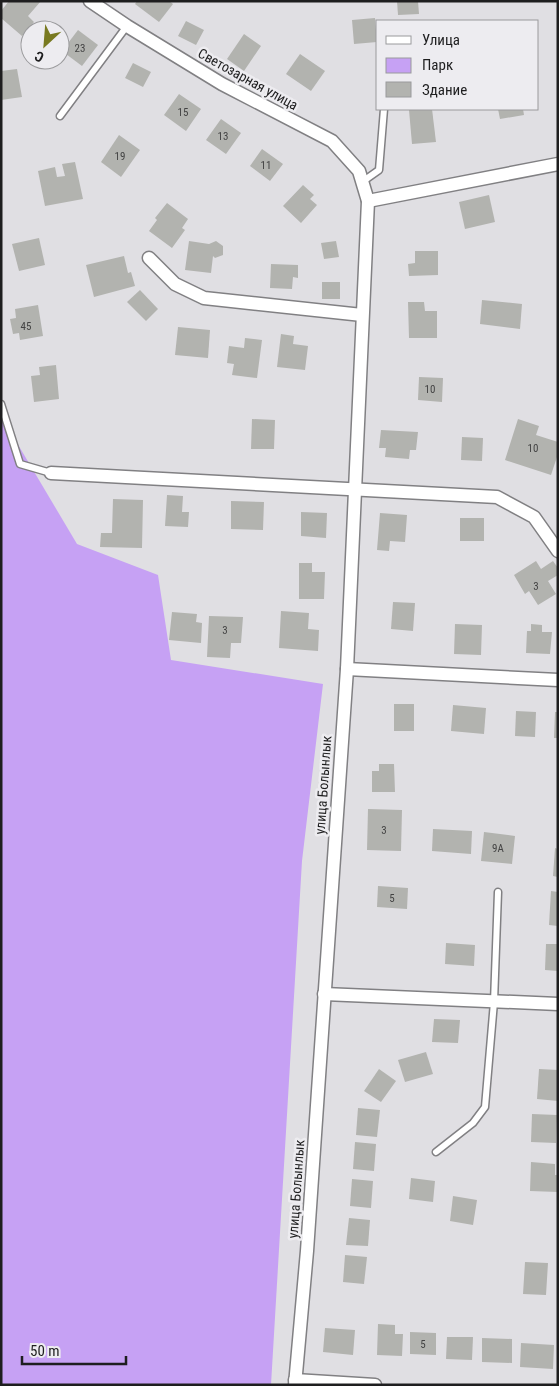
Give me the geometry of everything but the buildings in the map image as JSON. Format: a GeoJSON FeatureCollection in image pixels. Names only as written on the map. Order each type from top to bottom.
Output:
{"type":"FeatureCollection","features":[{"type":"Feature","properties":{"kind":"street","name":"Светозарная улица"},"geometry":{"type":"LineString","coordinates":[[90,1],[104,5],[127,26],[222,84],[332,142],[359,171],[368,201]]}},
{"type":"Feature","properties":{"kind":"street"},"geometry":{"type":"LineString","coordinates":[[368,201],[558,164]]}},
{"type":"Feature","properties":{"kind":"street","name":"улица Болынлык"},"geometry":{"type":"LineString","coordinates":[[295,1382],[307,1251],[347,669],[368,201]]}},
{"type":"Feature","properties":{"kind":"street"},"geometry":{"type":"LineString","coordinates":[[148,258],[175,284],[204,298],[362,315]]}},
{"type":"Feature","properties":{"kind":"street"},"geometry":{"type":"LineString","coordinates":[[51,473],[497,497],[534,517],[558,551]]}},
{"type":"Feature","properties":{"kind":"street"},"geometry":{"type":"LineString","coordinates":[[347,669],[558,680]]}},
{"type":"Feature","properties":{"kind":"street"},"geometry":{"type":"LineString","coordinates":[[324,994],[558,1004]]}},
{"type":"Feature","properties":{"kind":"street"},"geometry":{"type":"LineString","coordinates":[[295,1382],[375,1385]]}},
{"type":"Feature","properties":{"kind":"lane"},"geometry":{"type":"LineString","coordinates":[[60,116],[127,26]]}},
{"type":"Feature","properties":{"kind":"lane"},"geometry":{"type":"LineString","coordinates":[[362,182],[379,170],[384,110]]}},
{"type":"Feature","properties":{"kind":"lane"},"geometry":{"type":"LineString","coordinates":[[1,404],[20,464],[51,473]]}},
{"type":"Feature","properties":{"kind":"lane"},"geometry":{"type":"LineString","coordinates":[[436,1152],[473,1123],[485,1107],[494,1002],[498,892]]}},
{"type":"Feature","properties":{"kind":"green space"},"geometry":{"type":"Polygon","coordinates":[[[1,416],[77,544],[158,575],[171,660],[323,684],[302,861],[271,1385],[1,1385],[1,416]]]}}]}
